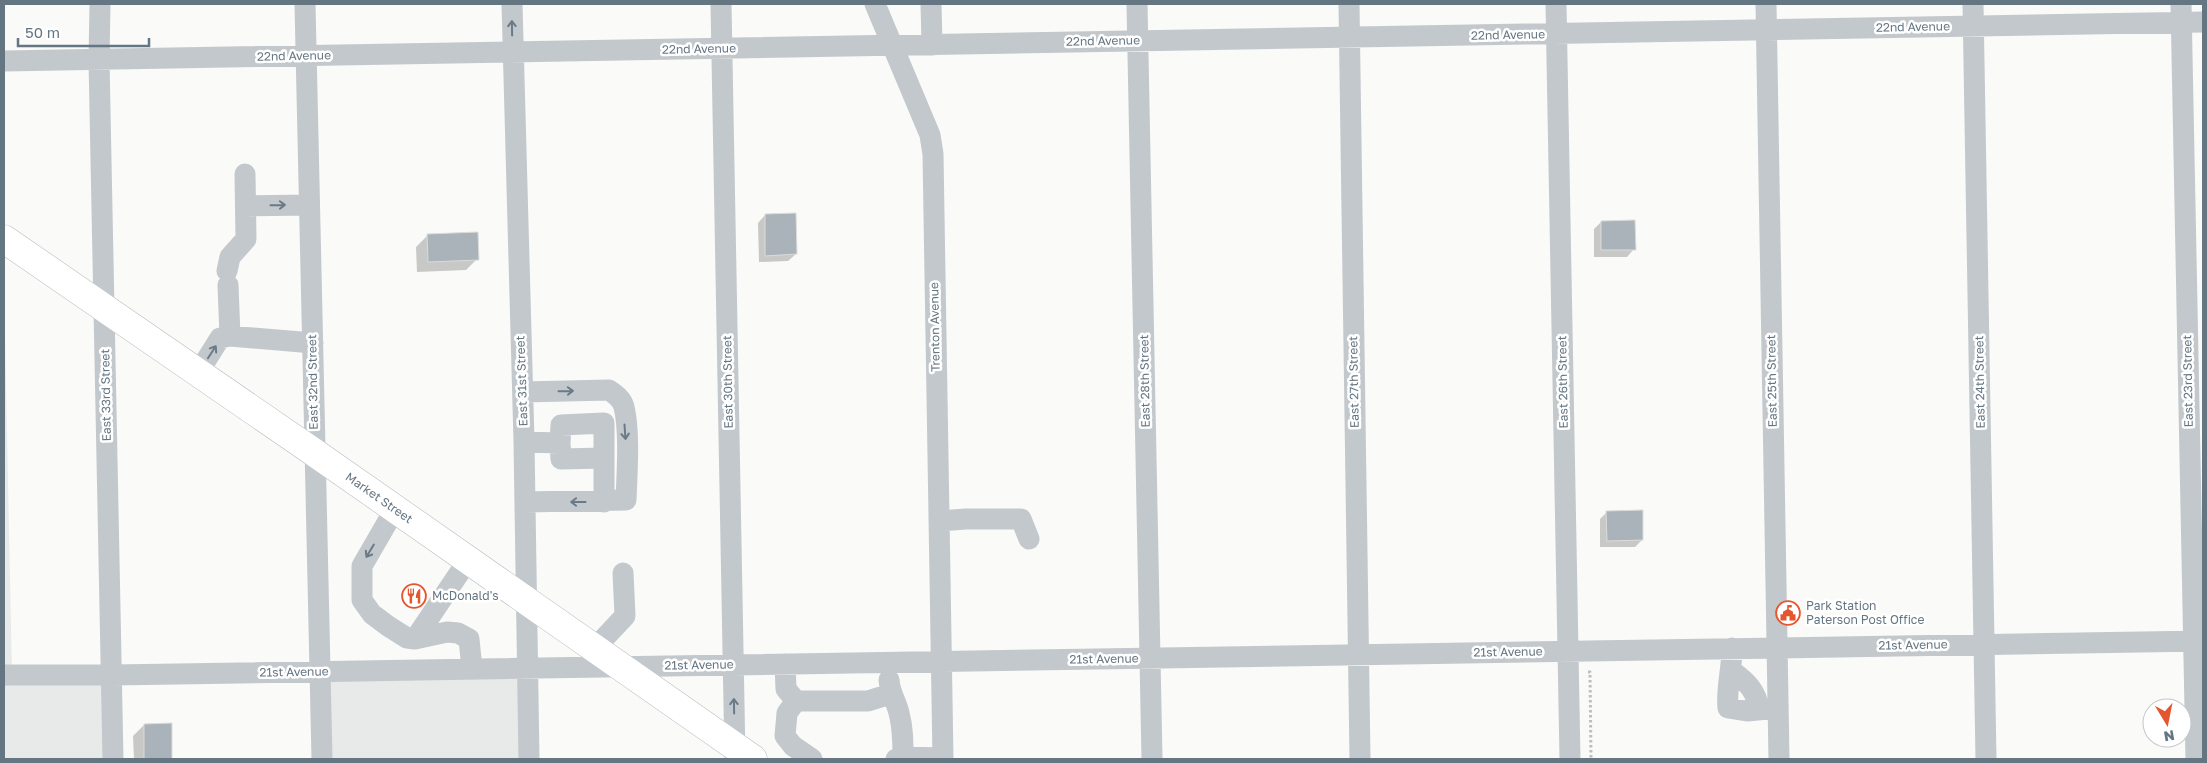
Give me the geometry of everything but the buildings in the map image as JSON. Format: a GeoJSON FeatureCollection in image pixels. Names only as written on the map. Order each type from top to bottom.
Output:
{"type":"FeatureCollection","features":[{"type":"Feature","properties":{"kind":"main road","name":"Market Street"},"geometry":{"type":"LineString","coordinates":[[4,239],[468,560],[619,666],[741,755]]}},
{"type":"Feature","properties":{"kind":"street","name":"East 33rd Street"},"geometry":{"type":"LineString","coordinates":[[100,4],[99,60],[113,759]]}},
{"type":"Feature","properties":{"kind":"street","name":"East 32nd Street"},"geometry":{"type":"LineString","coordinates":[[305,4],[322,759]]}},
{"type":"Feature","properties":{"kind":"street","name":"East 31st Street"},"geometry":{"type":"LineString","coordinates":[[512,4],[523,392],[530,759]]}},
{"type":"Feature","properties":{"kind":"street","name":"East 30th Street"},"geometry":{"type":"LineString","coordinates":[[721,4],[733,665],[741,755]]}},
{"type":"Feature","properties":{"kind":"street","name":"Trenton Avenue"},"geometry":{"type":"LineString","coordinates":[[875,4],[930,134],[933,154],[943,759]]}},
{"type":"Feature","properties":{"kind":"street"},"geometry":{"type":"LineString","coordinates":[[931,4],[932,45]]}},
{"type":"Feature","properties":{"kind":"street","name":"East 28th Street"},"geometry":{"type":"LineString","coordinates":[[1136,4],[1152,759]]}},
{"type":"Feature","properties":{"kind":"street","name":"East 27th Street"},"geometry":{"type":"LineString","coordinates":[[1348,4],[1360,759]]}},
{"type":"Feature","properties":{"kind":"street","name":"East 26th Street"},"geometry":{"type":"LineString","coordinates":[[1556,4],[1570,759]]}},
{"type":"Feature","properties":{"kind":"street","name":"East 25th Street"},"geometry":{"type":"LineString","coordinates":[[1766,4],[1777,648],[1768,709],[1779,759]]}},
{"type":"Feature","properties":{"kind":"street","name":"East 24th Street"},"geometry":{"type":"LineString","coordinates":[[1973,4],[1986,759]]}},
{"type":"Feature","properties":{"kind":"street","name":"22nd Avenue"},"geometry":{"type":"LineString","coordinates":[[4,62],[1973,26],[2181,13],[2203,22]]}},
{"type":"Feature","properties":{"kind":"street","name":"East 23rd Street"},"geometry":{"type":"LineString","coordinates":[[2181,13],[2199,641],[2196,759]]}},
{"type":"Feature","properties":{"kind":"street"},"geometry":{"type":"LineString","coordinates":[[230,336],[227,278],[230,258],[246,239],[245,174]]}},
{"type":"Feature","properties":{"kind":"street"},"geometry":{"type":"LineString","coordinates":[[246,206],[309,205]]}},
{"type":"Feature","properties":{"kind":"street"},"geometry":{"type":"LineString","coordinates":[[198,373],[220,338],[230,336],[312,343]]}},
{"type":"Feature","properties":{"kind":"street"},"geometry":{"type":"LineString","coordinates":[[523,392],[609,390],[617,395],[624,405],[627,452],[626,500],[604,502],[525,502]]}},
{"type":"Feature","properties":{"kind":"street"},"geometry":{"type":"LineString","coordinates":[[604,458],[561,459],[560,425],[604,423],[604,458],[604,502]]}},
{"type":"Feature","properties":{"kind":"street"},"geometry":{"type":"LineString","coordinates":[[524,442],[560,443]]}},
{"type":"Feature","properties":{"kind":"street"},"geometry":{"type":"LineString","coordinates":[[395,509],[362,566],[362,600],[372,614],[407,638],[415,639],[447,632],[458,633],[469,639],[472,669]]}},
{"type":"Feature","properties":{"kind":"street"},"geometry":{"type":"LineString","coordinates":[[939,521],[1022,519],[1029,539]]}},
{"type":"Feature","properties":{"kind":"street"},"geometry":{"type":"LineString","coordinates":[[415,639],[468,560]]}},
{"type":"Feature","properties":{"kind":"street"},"geometry":{"type":"LineString","coordinates":[[594,649],[625,616],[623,573]]}},
{"type":"Feature","properties":{"kind":"street","name":"21st Avenue"},"geometry":{"type":"LineString","coordinates":[[4,675],[112,675],[2199,641]]}},
{"type":"Feature","properties":{"kind":"street"},"geometry":{"type":"LineString","coordinates":[[1732,648],[1732,671],[1737,689],[1747,706],[1768,709]]}},
{"type":"Feature","properties":{"kind":"street"},"geometry":{"type":"LineString","coordinates":[[887,662],[890,694],[898,710],[903,727],[900,758],[943,759]]}},
{"type":"Feature","properties":{"kind":"street"},"geometry":{"type":"LineString","coordinates":[[785,664],[786,689],[796,701]]}},
{"type":"Feature","properties":{"kind":"street"},"geometry":{"type":"LineString","coordinates":[[796,701],[868,701],[890,694]]}},
{"type":"Feature","properties":{"kind":"street"},"geometry":{"type":"LineString","coordinates":[[796,701],[787,713],[785,736],[794,746],[812,759]]}},
{"type":"Feature","properties":{"kind":"shaded area"},"geometry":{"type":"Polygon","coordinates":[[[4,288],[12,675],[106,671],[108,759],[4,759],[4,288]]]}},
{"type":"Feature","properties":{"kind":"shaded area"},"geometry":{"type":"Polygon","coordinates":[[[525,669],[528,759],[320,759],[319,672],[525,669]]]}},
{"type":"Feature","properties":{"kind":"place","name":"McDonald's"},"geometry":{"type":"Point","coordinates":[414,596]}},
{"type":"Feature","properties":{"kind":"place","name":"Park Station Paterson Post Office"},"geometry":{"type":"Point","coordinates":[1788,613]}}]}
